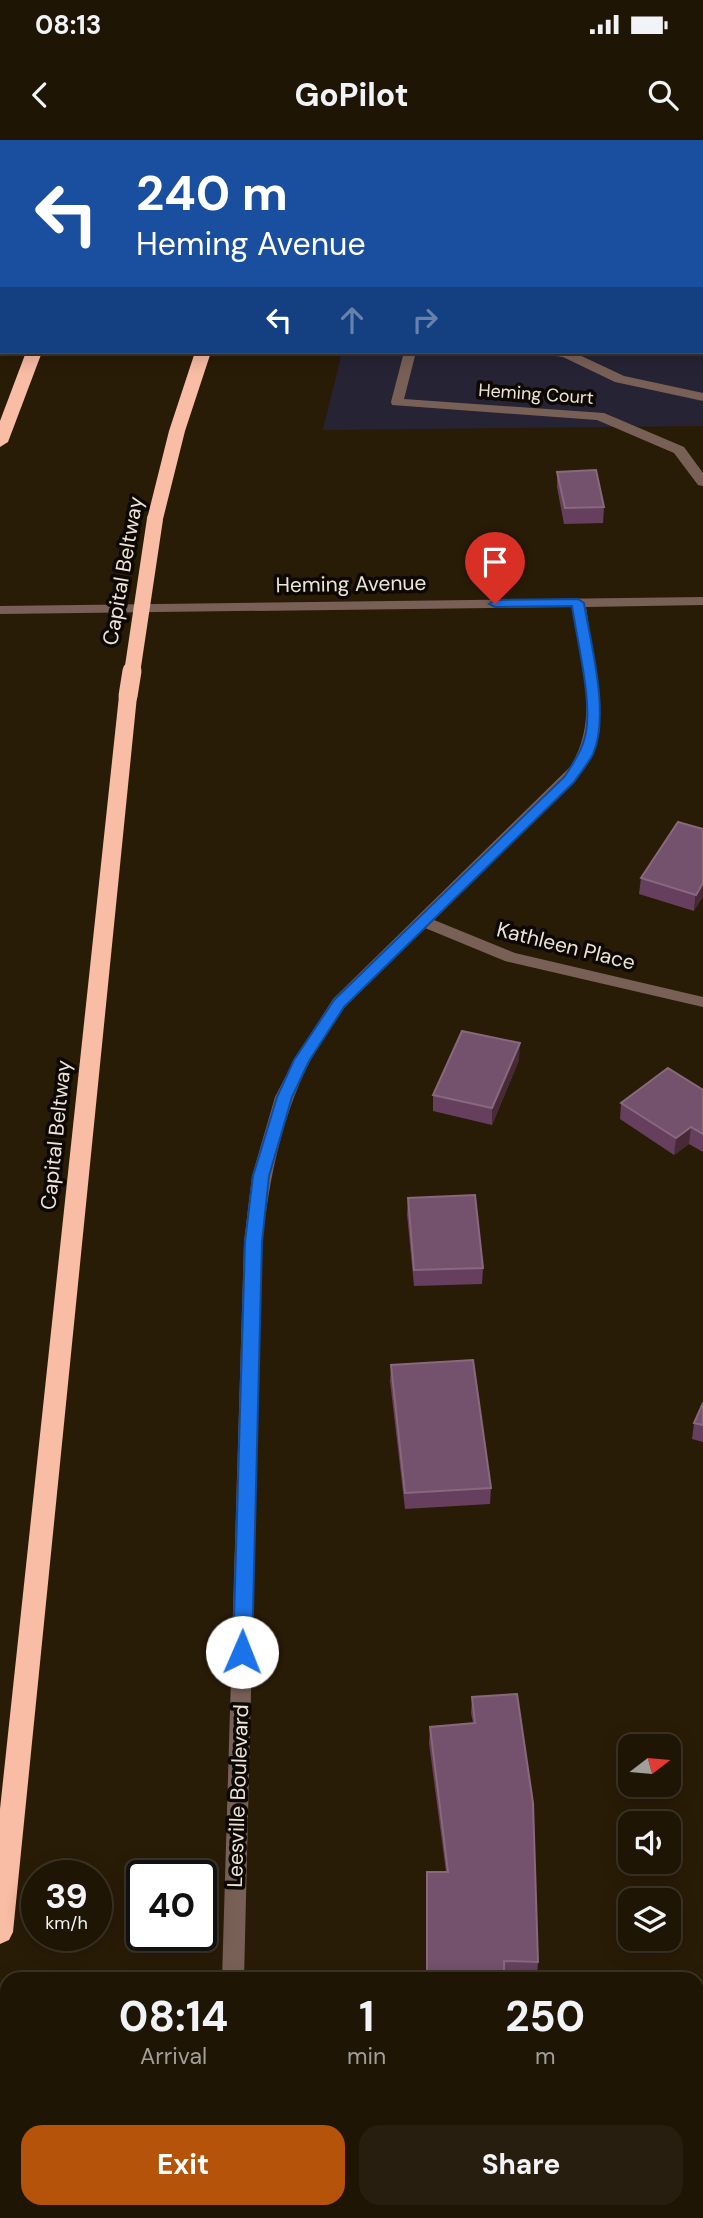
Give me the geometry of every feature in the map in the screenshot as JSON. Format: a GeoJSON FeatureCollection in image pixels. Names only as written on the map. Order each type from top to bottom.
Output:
{"type":"FeatureCollection","features":[{"type":"Feature","properties":{"kind":"highway"},"geometry":{"type":"LineString","coordinates":[[0,442],[33,354]]}},
{"type":"Feature","properties":{"kind":"highway","name":"Capital Beltway"},"geometry":{"type":"LineString","coordinates":[[0,1932],[128,696],[155,519],[177,431],[202,354]]}},
{"type":"Feature","properties":{"kind":"street","name":"Heming Court"},"geometry":{"type":"LineString","coordinates":[[409,354],[397,402],[599,416],[678,450],[703,482]]}},
{"type":"Feature","properties":{"kind":"street"},"geometry":{"type":"LineString","coordinates":[[567,354],[620,379],[703,397]]}},
{"type":"Feature","properties":{"kind":"street","name":"Heming Avenue"},"geometry":{"type":"LineString","coordinates":[[0,610],[703,601]]}},
{"type":"Feature","properties":{"kind":"street","name":"Leesville Boulevard"},"geometry":{"type":"LineString","coordinates":[[233,1972],[253,1242],[261,1176],[285,1097],[302,1060],[339,1003],[569,779],[586,755],[593,730],[592,704],[578,603]]}},
{"type":"Feature","properties":{"kind":"street","name":"Kathleen Place"},"geometry":{"type":"LineString","coordinates":[[423,921],[512,957],[703,1002]]}},
{"type":"Feature","properties":{"kind":"shaded area"},"geometry":{"type":"Polygon","coordinates":[[[342,354],[703,354],[703,426],[323,430],[342,354]]]}},
{"type":"Feature","properties":{"kind":"building"},"geometry":{"type":"Polygon","coordinates":[[[596,470],[604,507],[565,508],[557,472],[596,470]]]}},
{"type":"Feature","properties":{"kind":"building"},"geometry":{"type":"Polygon","coordinates":[[[678,822],[703,829],[703,883],[696,895],[641,878],[678,822]]]}},
{"type":"Feature","properties":{"kind":"building"},"geometry":{"type":"Polygon","coordinates":[[[462,1031],[520,1043],[492,1108],[433,1095],[462,1031]]]}},
{"type":"Feature","properties":{"kind":"building"},"geometry":{"type":"Polygon","coordinates":[[[668,1068],[703,1090],[703,1134],[691,1127],[676,1138],[621,1103],[668,1068]]]}},
{"type":"Feature","properties":{"kind":"building"},"geometry":{"type":"Polygon","coordinates":[[[475,1195],[483,1268],[414,1270],[408,1198],[475,1195]]]}},
{"type":"Feature","properties":{"kind":"building"},"geometry":{"type":"Polygon","coordinates":[[[473,1360],[491,1488],[405,1493],[391,1365],[473,1360]]]}},
{"type":"Feature","properties":{"kind":"building"},"geometry":{"type":"Polygon","coordinates":[[[703,1403],[703,1425],[694,1423],[703,1403]]]}},
{"type":"Feature","properties":{"kind":"building"},"geometry":{"type":"Polygon","coordinates":[[[517,1694],[533,1803],[538,1962],[504,1961],[504,1972],[427,1972],[427,1872],[448,1872],[430,1727],[475,1723],[472,1697],[517,1694]]]}},
{"type":"Feature","properties":{"kind":"route"},"geometry":{"type":"LineString","coordinates":[[242,1652],[253,1242],[261,1176],[285,1097],[302,1060],[339,1003],[569,779],[586,755],[593,730],[578,603],[495,604]]}}]}
